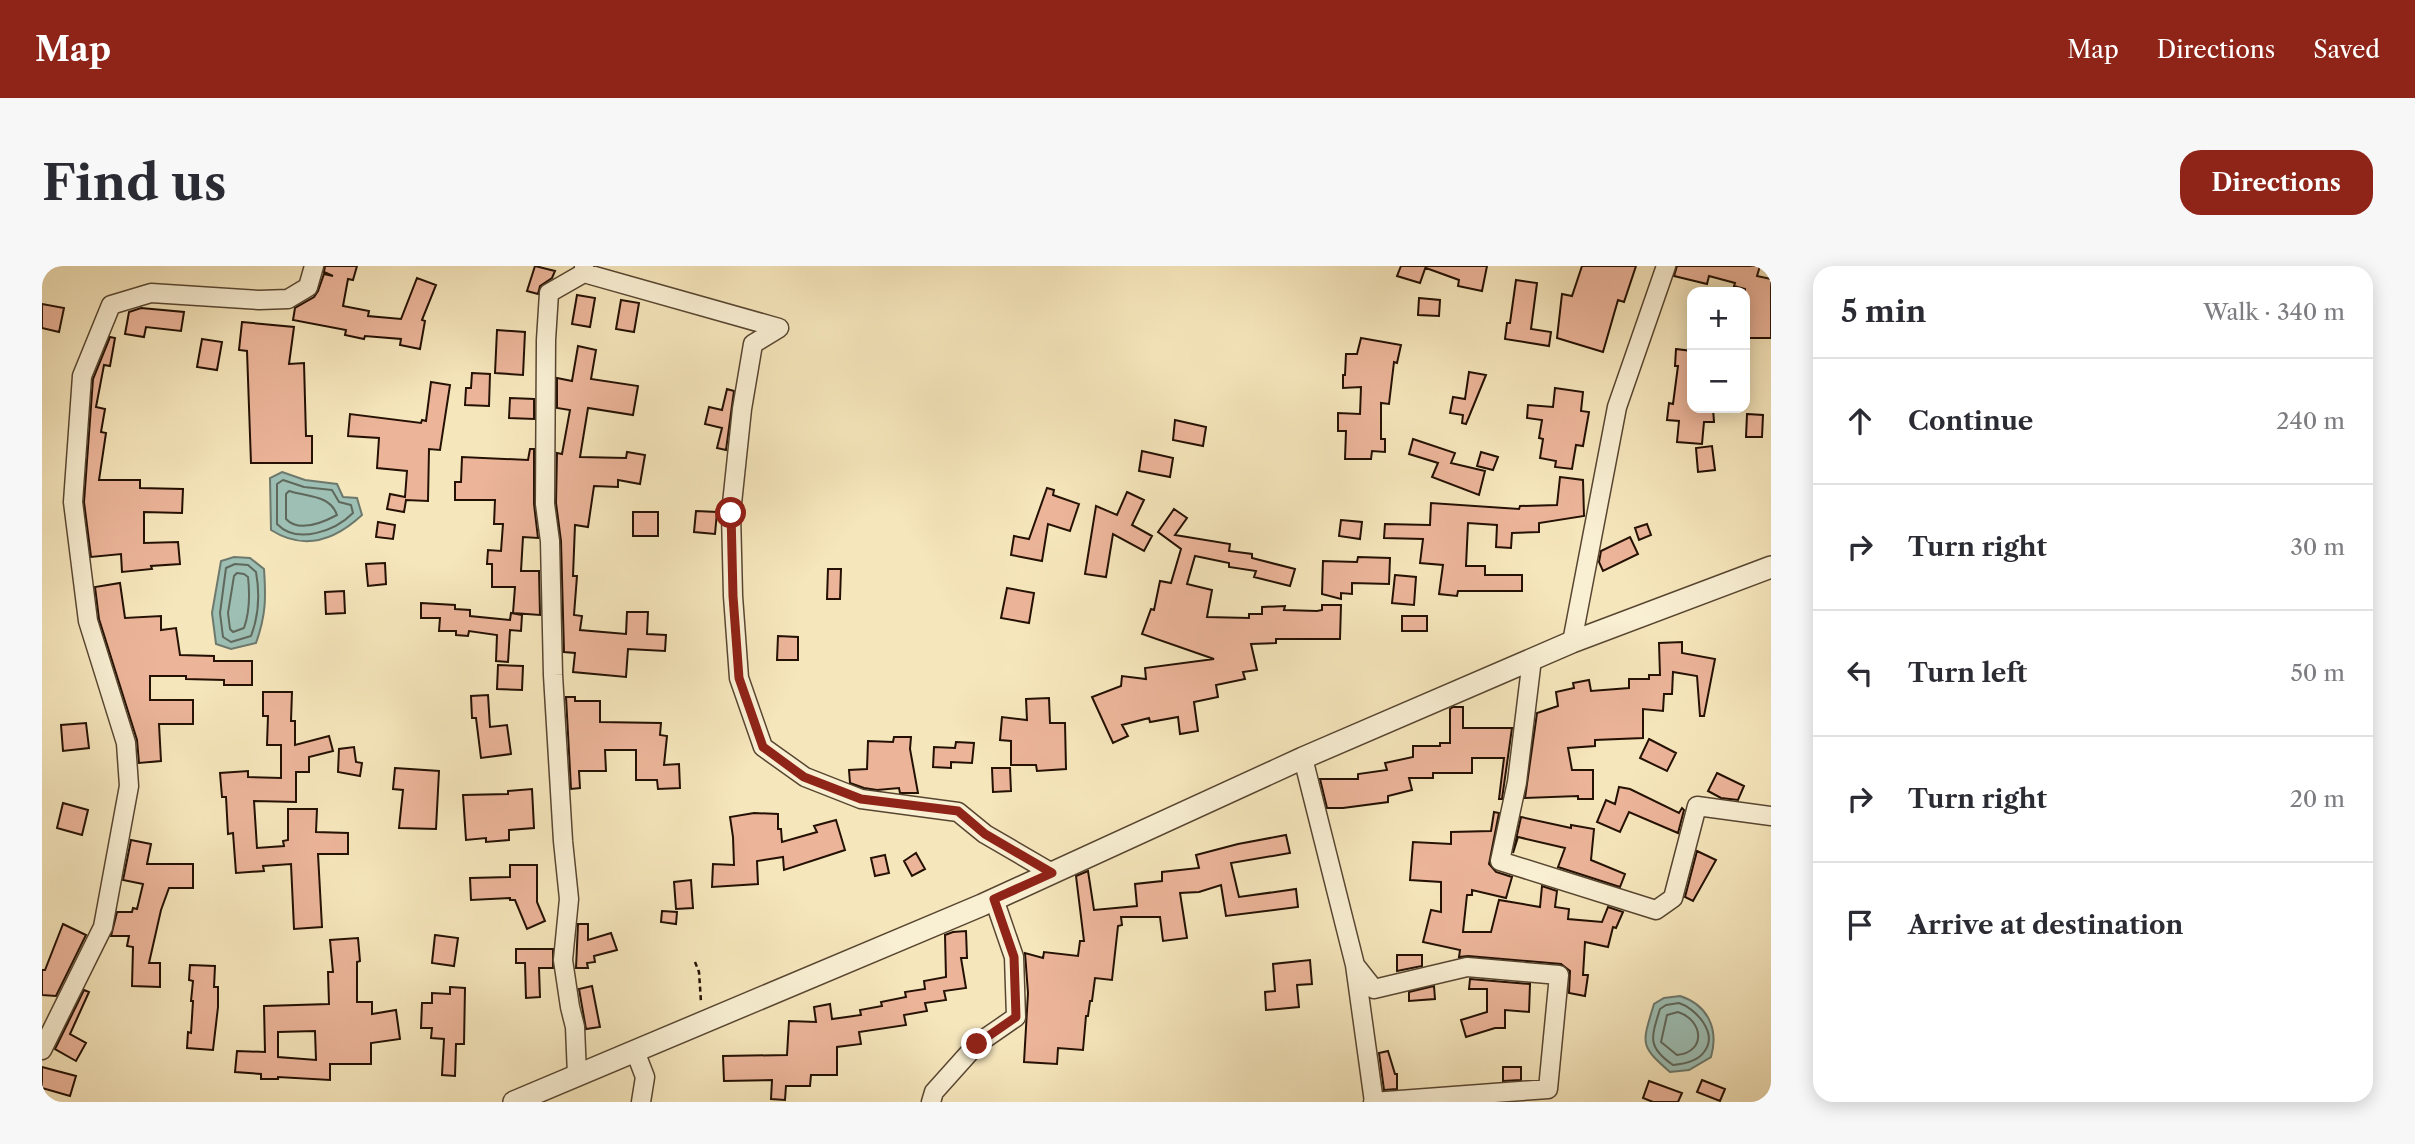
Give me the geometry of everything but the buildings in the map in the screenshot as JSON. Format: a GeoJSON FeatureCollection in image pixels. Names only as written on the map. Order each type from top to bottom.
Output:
{"type":"FeatureCollection","features":[{"type":"Feature","properties":{"kind":"street"},"geometry":{"type":"LineString","coordinates":[[42,1050],[103,927],[129,786],[125,743],[88,621],[74,502],[82,376],[110,305],[151,293],[259,300],[288,299],[308,287],[314,266]]}},
{"type":"Feature","properties":{"kind":"street"},"geometry":{"type":"LineString","coordinates":[[1572,642],[1617,407],[1666,266]]}},
{"type":"Feature","properties":{"kind":"street"},"geometry":{"type":"LineString","coordinates":[[577,1075],[575,1027],[563,960],[569,899],[554,687],[553,596],[544,457],[549,293],[584,270],[779,328],[753,344],[742,409],[731,513],[739,678],[763,747],[804,777],[861,799],[958,811],[985,834],[1052,873]]}},
{"type":"Feature","properties":{"kind":"street"},"geometry":{"type":"LineString","coordinates":[[514,1102],[994,899],[1303,758],[1532,659],[1771,567]]}},
{"type":"Feature","properties":{"kind":"street"},"geometry":{"type":"LineString","coordinates":[[1532,659],[1517,782],[1500,860],[1656,910],[1673,898],[1697,806],[1771,816]]}},
{"type":"Feature","properties":{"kind":"street"},"geometry":{"type":"LineString","coordinates":[[1303,758],[1355,965],[1373,1102],[1552,1096],[1559,975],[1467,967],[1374,989],[1355,965]]}},
{"type":"Feature","properties":{"kind":"street"},"geometry":{"type":"LineString","coordinates":[[931,1102],[934,1092],[977,1044],[1016,1017],[1014,957],[994,899]]}},
{"type":"Feature","properties":{"kind":"street"},"geometry":{"type":"LineString","coordinates":[[635,1051],[645,1077],[641,1102]]}},
{"type":"Feature","properties":{"kind":"path"},"geometry":{"type":"LineString","coordinates":[[695,962],[699,972],[701,1023]]}},
{"type":"Feature","properties":{"kind":"water"},"geometry":{"type":"Polygon","coordinates":[[[282,472],[305,480],[337,484],[343,497],[357,498],[362,515],[341,531],[318,540],[295,540],[271,530],[270,478],[282,472]]]}},
{"type":"Feature","properties":{"kind":"water"},"geometry":{"type":"Polygon","coordinates":[[[234,557],[250,558],[264,569],[265,598],[262,624],[256,643],[231,649],[216,644],[212,613],[221,561],[234,557]]]}},
{"type":"Feature","properties":{"kind":"water"},"geometry":{"type":"Polygon","coordinates":[[[1680,996],[1698,1005],[1709,1019],[1713,1047],[1711,1057],[1689,1070],[1670,1072],[1648,1049],[1647,1028],[1654,1004],[1664,998],[1680,996]]]}},
{"type":"Feature","properties":{"kind":"route"},"geometry":{"type":"LineString","coordinates":[[731,513],[739,678],[763,747],[804,777],[861,799],[958,811],[985,834],[1052,873],[994,899],[1014,957],[1016,1017],[977,1044]]}}]}
